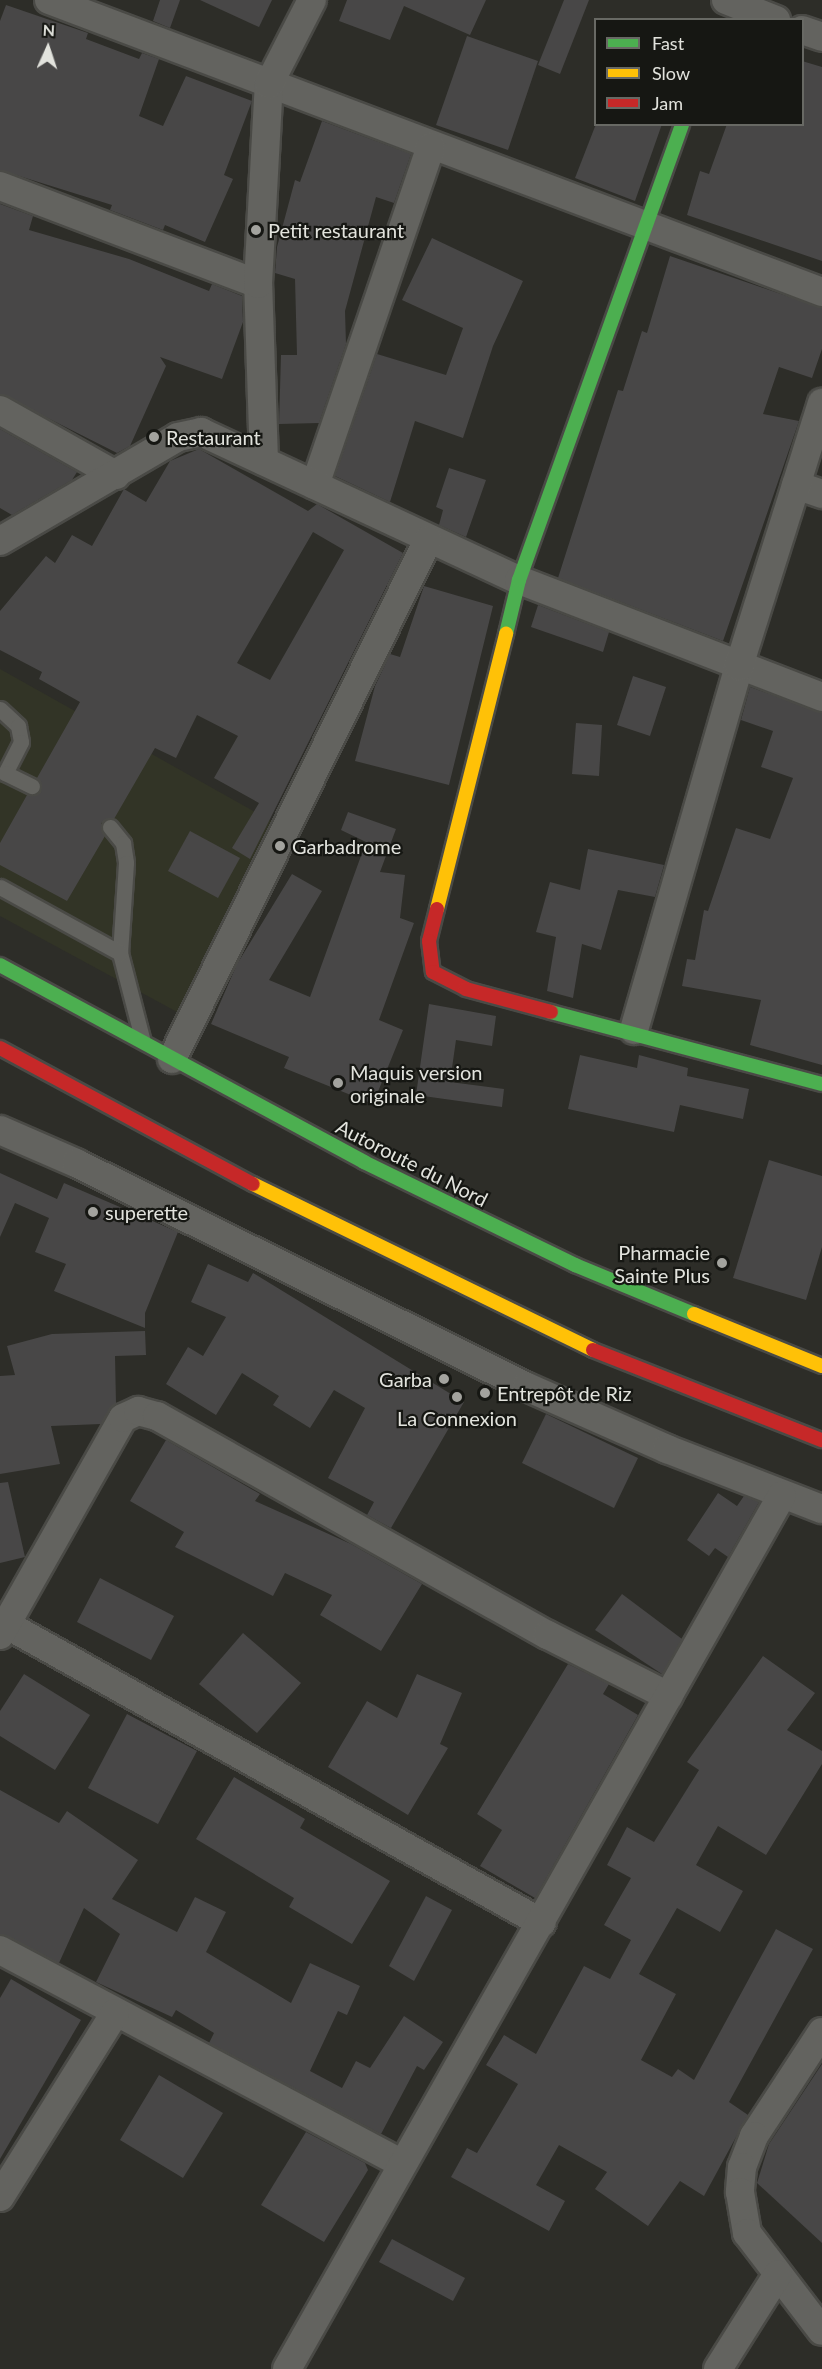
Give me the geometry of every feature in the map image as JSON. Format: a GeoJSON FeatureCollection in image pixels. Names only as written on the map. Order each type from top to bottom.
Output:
{"type":"FeatureCollection","features":[{"type":"Feature","properties":{"kind":"main road"},"geometry":{"type":"LineString","coordinates":[[681,126],[645,222],[519,580],[429,941],[428,961],[433,972],[449,984],[634,1030],[822,1084]]}},
{"type":"Feature","properties":{"kind":"main road","name":"Autoroute du Nord"},"geometry":{"type":"LineString","coordinates":[[0,965],[364,1162],[575,1265],[822,1366]]}},
{"type":"Feature","properties":{"kind":"main road"},"geometry":{"type":"LineString","coordinates":[[0,1048],[7,1055],[152,1134],[550,1333],[822,1440]]}},
{"type":"Feature","properties":{"kind":"street"},"geometry":{"type":"LineString","coordinates":[[49,0],[431,146],[645,222],[822,292]]}},
{"type":"Feature","properties":{"kind":"street"},"geometry":{"type":"LineString","coordinates":[[264,461],[258,284],[269,84],[312,0]]}},
{"type":"Feature","properties":{"kind":"street"},"geometry":{"type":"LineString","coordinates":[[725,7],[768,18]]}},
{"type":"Feature","properties":{"kind":"street"},"geometry":{"type":"LineString","coordinates":[[804,31],[822,37]]}},
{"type":"Feature","properties":{"kind":"street"},"geometry":{"type":"LineString","coordinates":[[315,484],[431,146]]}},
{"type":"Feature","properties":{"kind":"street"},"geometry":{"type":"LineString","coordinates":[[0,186],[258,284]]}},
{"type":"Feature","properties":{"kind":"street"},"geometry":{"type":"LineString","coordinates":[[634,1030],[739,666],[809,490],[822,403]]}},
{"type":"Feature","properties":{"kind":"street"},"geometry":{"type":"LineString","coordinates":[[0,410],[116,475]]}},
{"type":"Feature","properties":{"kind":"street"},"geometry":{"type":"LineString","coordinates":[[0,541],[194,431],[315,484],[428,540],[519,580],[822,697]]}},
{"type":"Feature","properties":{"kind":"street"},"geometry":{"type":"LineString","coordinates":[[172,1059],[428,540]]}},
{"type":"Feature","properties":{"kind":"street"},"geometry":{"type":"LineString","coordinates":[[0,1130],[76,1163],[527,1387],[782,1495],[822,1509]]}},
{"type":"Feature","properties":{"kind":"street"},"geometry":{"type":"LineString","coordinates":[[542,1923],[2,1627],[123,1418],[138,1411],[157,1416],[548,1635],[668,1696]]}},
{"type":"Feature","properties":{"kind":"street"},"geometry":{"type":"LineString","coordinates":[[287,2369],[400,2163],[542,1923],[782,1495]]}},
{"type":"Feature","properties":{"kind":"street"},"geometry":{"type":"LineString","coordinates":[[0,1950],[400,2163]]}},
{"type":"Feature","properties":{"kind":"street"},"geometry":{"type":"LineString","coordinates":[[0,2197],[115,2013]]}},
{"type":"Feature","properties":{"kind":"street"},"geometry":{"type":"LineString","coordinates":[[822,2032],[772,2106],[741,2167],[742,2213],[747,2233],[822,2331]]}},
{"type":"Feature","properties":{"kind":"street"},"geometry":{"type":"LineString","coordinates":[[718,2369],[778,2274]]}},
{"type":"Feature","properties":{"kind":"lane"},"geometry":{"type":"LineString","coordinates":[[0,709],[18,726],[21,742],[2,777],[32,786]]}},
{"type":"Feature","properties":{"kind":"lane"},"geometry":{"type":"LineString","coordinates":[[110,827],[123,843],[126,863],[120,953],[143,1044]]}},
{"type":"Feature","properties":{"kind":"lane"},"geometry":{"type":"LineString","coordinates":[[0,887],[120,953]]}},
{"type":"Feature","properties":{"kind":"shaded area"},"geometry":{"type":"Polygon","coordinates":[[[0,669],[273,822],[179,1013],[0,916],[0,669]]]}},
{"type":"Feature","properties":{"kind":"building"},"geometry":{"type":"Polygon","coordinates":[[[160,0],[180,0],[170,28],[153,21],[160,0]]]}},
{"type":"Feature","properties":{"kind":"building"},"geometry":{"type":"Polygon","coordinates":[[[200,0],[272,0],[259,27],[200,0]]]}},
{"type":"Feature","properties":{"kind":"building"},"geometry":{"type":"Polygon","coordinates":[[[347,0],[486,0],[470,35],[404,6],[390,40],[339,21],[347,0]]]}},
{"type":"Feature","properties":{"kind":"building"},"geometry":{"type":"Polygon","coordinates":[[[564,0],[589,0],[560,74],[538,65],[564,0]]]}},
{"type":"Feature","properties":{"kind":"building"},"geometry":{"type":"Polygon","coordinates":[[[6,5],[88,33],[86,39],[139,59],[142,53],[159,59],[139,116],[163,126],[186,76],[252,101],[224,175],[233,179],[205,242],[165,225],[163,230],[110,210],[112,205],[0,170],[0,21],[6,5]]]}},
{"type":"Feature","properties":{"kind":"building"},"geometry":{"type":"Polygon","coordinates":[[[467,36],[538,61],[508,150],[436,125],[467,36]]]}},
{"type":"Feature","properties":{"kind":"building"},"geometry":{"type":"Polygon","coordinates":[[[804,62],[822,67],[822,261],[687,215],[700,171],[709,174],[726,126],[804,126],[804,62]]]}},
{"type":"Feature","properties":{"kind":"building"},"geometry":{"type":"Polygon","coordinates":[[[322,121],[411,154],[394,203],[376,197],[345,311],[346,344],[319,423],[279,424],[281,355],[297,355],[295,279],[275,273],[277,247],[295,180],[300,182],[322,121]]]}},
{"type":"Feature","properties":{"kind":"building"},"geometry":{"type":"Polygon","coordinates":[[[595,126],[661,126],[635,201],[575,178],[595,126]]]}},
{"type":"Feature","properties":{"kind":"building"},"geometry":{"type":"Polygon","coordinates":[[[0,204],[33,216],[29,230],[129,259],[209,291],[212,284],[242,296],[243,322],[222,379],[160,357],[166,366],[130,446],[117,453],[0,394],[0,204]]]}},
{"type":"Feature","properties":{"kind":"building"},"geometry":{"type":"Polygon","coordinates":[[[432,238],[523,281],[493,346],[463,438],[415,421],[390,502],[335,476],[377,354],[446,375],[463,328],[402,300],[432,238]]]}},
{"type":"Feature","properties":{"kind":"building"},"geometry":{"type":"Polygon","coordinates":[[[670,256],[822,308],[822,349],[812,378],[779,367],[763,414],[799,421],[723,641],[558,578],[618,390],[623,391],[642,331],[647,333],[670,256]]]}},
{"type":"Feature","properties":{"kind":"building"},"geometry":{"type":"Polygon","coordinates":[[[0,429],[77,472],[72,480],[12,515],[0,508],[0,429]]]}},
{"type":"Feature","properties":{"kind":"building"},"geometry":{"type":"Polygon","coordinates":[[[199,449],[308,511],[317,504],[403,553],[250,859],[232,848],[259,803],[214,778],[238,736],[197,715],[176,758],[155,748],[114,819],[101,823],[105,836],[67,901],[0,865],[0,843],[27,795],[40,791],[37,778],[80,702],[39,679],[42,672],[0,650],[0,611],[46,556],[55,563],[72,535],[92,546],[124,489],[146,502],[170,461],[199,449]],[[313,532],[237,663],[270,680],[344,550],[313,532]]]}},
{"type":"Feature","properties":{"kind":"building"},"geometry":{"type":"Polygon","coordinates":[[[449,468],[486,480],[466,537],[439,525],[443,510],[436,507],[449,468]]]}},
{"type":"Feature","properties":{"kind":"building"},"geometry":{"type":"Polygon","coordinates":[[[424,586],[493,606],[449,785],[355,761],[375,686],[390,654],[400,657],[424,586]]]}},
{"type":"Feature","properties":{"kind":"building"},"geometry":{"type":"Polygon","coordinates":[[[538,605],[609,632],[603,652],[531,627],[538,605]]]}},
{"type":"Feature","properties":{"kind":"building"},"geometry":{"type":"Polygon","coordinates":[[[633,676],[666,687],[650,736],[617,725],[633,676]]]}},
{"type":"Feature","properties":{"kind":"building"},"geometry":{"type":"Polygon","coordinates":[[[750,687],[822,713],[822,1065],[750,1045],[761,1000],[682,986],[687,959],[695,960],[704,910],[708,911],[736,828],[770,839],[793,778],[761,767],[773,731],[741,720],[750,687]]]}},
{"type":"Feature","properties":{"kind":"building"},"geometry":{"type":"Polygon","coordinates":[[[576,723],[602,725],[599,776],[572,774],[576,723]]]}},
{"type":"Feature","properties":{"kind":"building"},"geometry":{"type":"Polygon","coordinates":[[[348,812],[396,829],[380,872],[405,875],[400,918],[414,923],[379,1020],[403,1030],[373,1104],[284,1068],[289,1057],[211,1024],[237,964],[292,874],[322,891],[269,980],[310,997],[366,842],[341,830],[348,812]]]}},
{"type":"Feature","properties":{"kind":"building"},"geometry":{"type":"Polygon","coordinates":[[[190,831],[240,858],[218,898],[168,871],[190,831]]]}},
{"type":"Feature","properties":{"kind":"building"},"geometry":{"type":"Polygon","coordinates":[[[588,849],[664,865],[655,897],[618,890],[601,950],[582,944],[573,998],[547,991],[556,937],[536,932],[550,882],[580,890],[588,849]]]}},
{"type":"Feature","properties":{"kind":"building"},"geometry":{"type":"Polygon","coordinates":[[[429,1004],[496,1016],[492,1046],[456,1040],[450,1082],[504,1089],[502,1107],[416,1095],[429,1004]]]}},
{"type":"Feature","properties":{"kind":"building"},"geometry":{"type":"Polygon","coordinates":[[[580,1055],[637,1068],[639,1055],[688,1068],[687,1076],[749,1089],[743,1119],[680,1105],[674,1132],[568,1109],[580,1055]]]}},
{"type":"Feature","properties":{"kind":"building"},"geometry":{"type":"Polygon","coordinates":[[[769,1160],[822,1176],[822,1247],[806,1300],[733,1278],[769,1160]]]}},
{"type":"Feature","properties":{"kind":"building"},"geometry":{"type":"Polygon","coordinates":[[[0,1173],[57,1199],[64,1183],[178,1232],[145,1313],[145,1328],[54,1291],[66,1264],[35,1252],[49,1218],[15,1203],[0,1237],[0,1173]]]}},
{"type":"Feature","properties":{"kind":"building"},"geometry":{"type":"Polygon","coordinates":[[[208,1264],[248,1282],[253,1273],[464,1402],[391,1528],[367,1515],[374,1502],[328,1478],[365,1408],[334,1390],[310,1428],[273,1405],[279,1396],[242,1373],[216,1415],[166,1384],[188,1347],[203,1356],[226,1317],[191,1302],[208,1264]]]}},
{"type":"Feature","properties":{"kind":"building"},"geometry":{"type":"Polygon","coordinates":[[[145,1331],[146,1355],[115,1356],[116,1403],[101,1424],[51,1426],[60,1464],[0,1474],[0,1376],[15,1375],[7,1346],[52,1334],[145,1331]]]}},
{"type":"Feature","properties":{"kind":"building"},"geometry":{"type":"Polygon","coordinates":[[[546,1414],[638,1458],[614,1508],[522,1463],[546,1414]]]}},
{"type":"Feature","properties":{"kind":"building"},"geometry":{"type":"Polygon","coordinates":[[[166,1440],[260,1494],[255,1501],[351,1544],[422,1584],[381,1651],[320,1615],[332,1595],[285,1573],[273,1596],[175,1547],[184,1532],[130,1501],[166,1440]]]}},
{"type":"Feature","properties":{"kind":"building"},"geometry":{"type":"Polygon","coordinates":[[[8,1482],[25,1557],[0,1563],[0,1483],[8,1482]]]}},
{"type":"Feature","properties":{"kind":"building"},"geometry":{"type":"Polygon","coordinates":[[[718,1493],[737,1506],[744,1496],[759,1502],[728,1557],[715,1548],[709,1556],[687,1540],[718,1493]]]}},
{"type":"Feature","properties":{"kind":"building"},"geometry":{"type":"Polygon","coordinates":[[[100,1578],[174,1616],[151,1660],[77,1622],[100,1578]]]}},
{"type":"Feature","properties":{"kind":"building"},"geometry":{"type":"Polygon","coordinates":[[[622,1594],[682,1639],[662,1674],[595,1630],[622,1594]]]}},
{"type":"Feature","properties":{"kind":"building"},"geometry":{"type":"Polygon","coordinates":[[[243,1633],[301,1683],[257,1733],[199,1684],[243,1633]]]}},
{"type":"Feature","properties":{"kind":"building"},"geometry":{"type":"Polygon","coordinates":[[[763,1656],[815,1693],[787,1730],[822,1751],[822,1764],[766,1855],[718,1826],[696,1865],[743,1891],[720,1932],[677,1908],[639,1974],[676,1994],[641,2060],[672,2077],[678,2069],[694,2080],[776,1929],[813,1949],[729,2102],[748,2115],[704,2196],[680,2181],[648,2226],[595,2189],[607,2172],[559,2145],[536,2185],[565,2201],[549,2231],[451,2177],[467,2148],[477,2153],[518,2084],[486,2065],[504,2035],[536,2054],[584,1966],[610,1979],[631,1940],[604,1925],[631,1878],[607,1865],[627,1827],[654,1842],[699,1770],[687,1762],[763,1656]]]}},
{"type":"Feature","properties":{"kind":"building"},"geometry":{"type":"Polygon","coordinates":[[[568,1664],[609,1684],[603,1694],[638,1715],[535,1898],[480,1866],[502,1830],[477,1814],[568,1664]]]}},
{"type":"Feature","properties":{"kind":"building"},"geometry":{"type":"Polygon","coordinates":[[[24,1674],[90,1715],[55,1770],[0,1736],[0,1711],[24,1674]]]}},
{"type":"Feature","properties":{"kind":"building"},"geometry":{"type":"Polygon","coordinates":[[[417,1674],[462,1693],[440,1744],[448,1748],[408,1815],[328,1767],[367,1701],[397,1718],[417,1674]]]}},
{"type":"Feature","properties":{"kind":"building"},"geometry":{"type":"Polygon","coordinates":[[[127,1714],[197,1751],[158,1824],[88,1788],[127,1714]]]}},
{"type":"Feature","properties":{"kind":"building"},"geometry":{"type":"Polygon","coordinates":[[[234,1777],[305,1819],[300,1828],[390,1881],[352,1944],[289,1907],[294,1898],[196,1839],[234,1777]]]}},
{"type":"Feature","properties":{"kind":"building"},"geometry":{"type":"Polygon","coordinates":[[[0,1790],[59,1823],[67,1811],[138,1860],[112,1899],[177,1932],[195,1897],[226,1912],[206,1952],[291,2003],[310,1963],[360,1986],[347,2015],[338,2011],[310,2071],[342,2088],[356,2061],[370,2068],[404,2016],[443,2042],[424,2070],[417,2066],[381,2134],[209,2043],[214,2033],[176,2010],[172,2017],[96,1982],[120,1934],[84,1908],[59,1963],[0,1934],[0,1790]]]}},
{"type":"Feature","properties":{"kind":"building"},"geometry":{"type":"Polygon","coordinates":[[[426,1896],[452,1910],[414,1981],[389,1966],[426,1896]]]}},
{"type":"Feature","properties":{"kind":"building"},"geometry":{"type":"Polygon","coordinates":[[[11,1979],[81,2020],[0,2159],[0,1998],[11,1979]]]}},
{"type":"Feature","properties":{"kind":"building"},"geometry":{"type":"Polygon","coordinates":[[[822,2064],[822,2243],[757,2183],[769,2144],[822,2064]]]}},
{"type":"Feature","properties":{"kind":"building"},"geometry":{"type":"Polygon","coordinates":[[[159,2075],[223,2113],[183,2178],[120,2140],[159,2075]]]}},
{"type":"Feature","properties":{"kind":"building"},"geometry":{"type":"Polygon","coordinates":[[[306,2132],[365,2163],[368,2170],[324,2242],[261,2205],[306,2132]]]}},
{"type":"Feature","properties":{"kind":"building"},"geometry":{"type":"Polygon","coordinates":[[[392,2239],[465,2278],[453,2301],[379,2262],[392,2239]]]}},
{"type":"Feature","properties":{"kind":"traffic: fast"},"geometry":{"type":"LineString","coordinates":[[506,634],[519,580],[681,126]]}},
{"type":"Feature","properties":{"kind":"traffic: fast"},"geometry":{"type":"LineString","coordinates":[[0,965],[364,1162],[575,1265],[694,1314]]}},
{"type":"Feature","properties":{"kind":"traffic: fast"},"geometry":{"type":"LineString","coordinates":[[551,1012],[822,1084]]}},
{"type":"Feature","properties":{"kind":"traffic: slow"},"geometry":{"type":"LineString","coordinates":[[437,909],[506,634]]}},
{"type":"Feature","properties":{"kind":"traffic: slow"},"geometry":{"type":"LineString","coordinates":[[253,1184],[593,1350]]}},
{"type":"Feature","properties":{"kind":"traffic: slow"},"geometry":{"type":"LineString","coordinates":[[694,1314],[822,1366]]}},
{"type":"Feature","properties":{"kind":"traffic: jam"},"geometry":{"type":"LineString","coordinates":[[437,909],[429,941],[433,972],[466,989],[551,1012]]}},
{"type":"Feature","properties":{"kind":"traffic: jam"},"geometry":{"type":"LineString","coordinates":[[0,1048],[253,1184]]}},
{"type":"Feature","properties":{"kind":"traffic: jam"},"geometry":{"type":"LineString","coordinates":[[593,1350],[822,1440]]}},
{"type":"Feature","properties":{"kind":"place","name":"Petit restaurant"},"geometry":{"type":"Point","coordinates":[256,230]}},
{"type":"Feature","properties":{"kind":"place","name":"Restaurant"},"geometry":{"type":"Point","coordinates":[154,437]}},
{"type":"Feature","properties":{"kind":"place","name":"Garbadrome"},"geometry":{"type":"Point","coordinates":[280,846]}},
{"type":"Feature","properties":{"kind":"place","name":"Maquis version originale"},"geometry":{"type":"Point","coordinates":[338,1083]}},
{"type":"Feature","properties":{"kind":"place","name":"superette"},"geometry":{"type":"Point","coordinates":[93,1212]}},
{"type":"Feature","properties":{"kind":"place","name":"Pharmacie Sainte Plus"},"geometry":{"type":"Point","coordinates":[722,1263]}},
{"type":"Feature","properties":{"kind":"place","name":"Garba"},"geometry":{"type":"Point","coordinates":[444,1379]}},
{"type":"Feature","properties":{"kind":"place","name":"Entrepôt de Riz"},"geometry":{"type":"Point","coordinates":[485,1393]}},
{"type":"Feature","properties":{"kind":"place","name":"La Connexion"},"geometry":{"type":"Point","coordinates":[457,1397]}}]}
